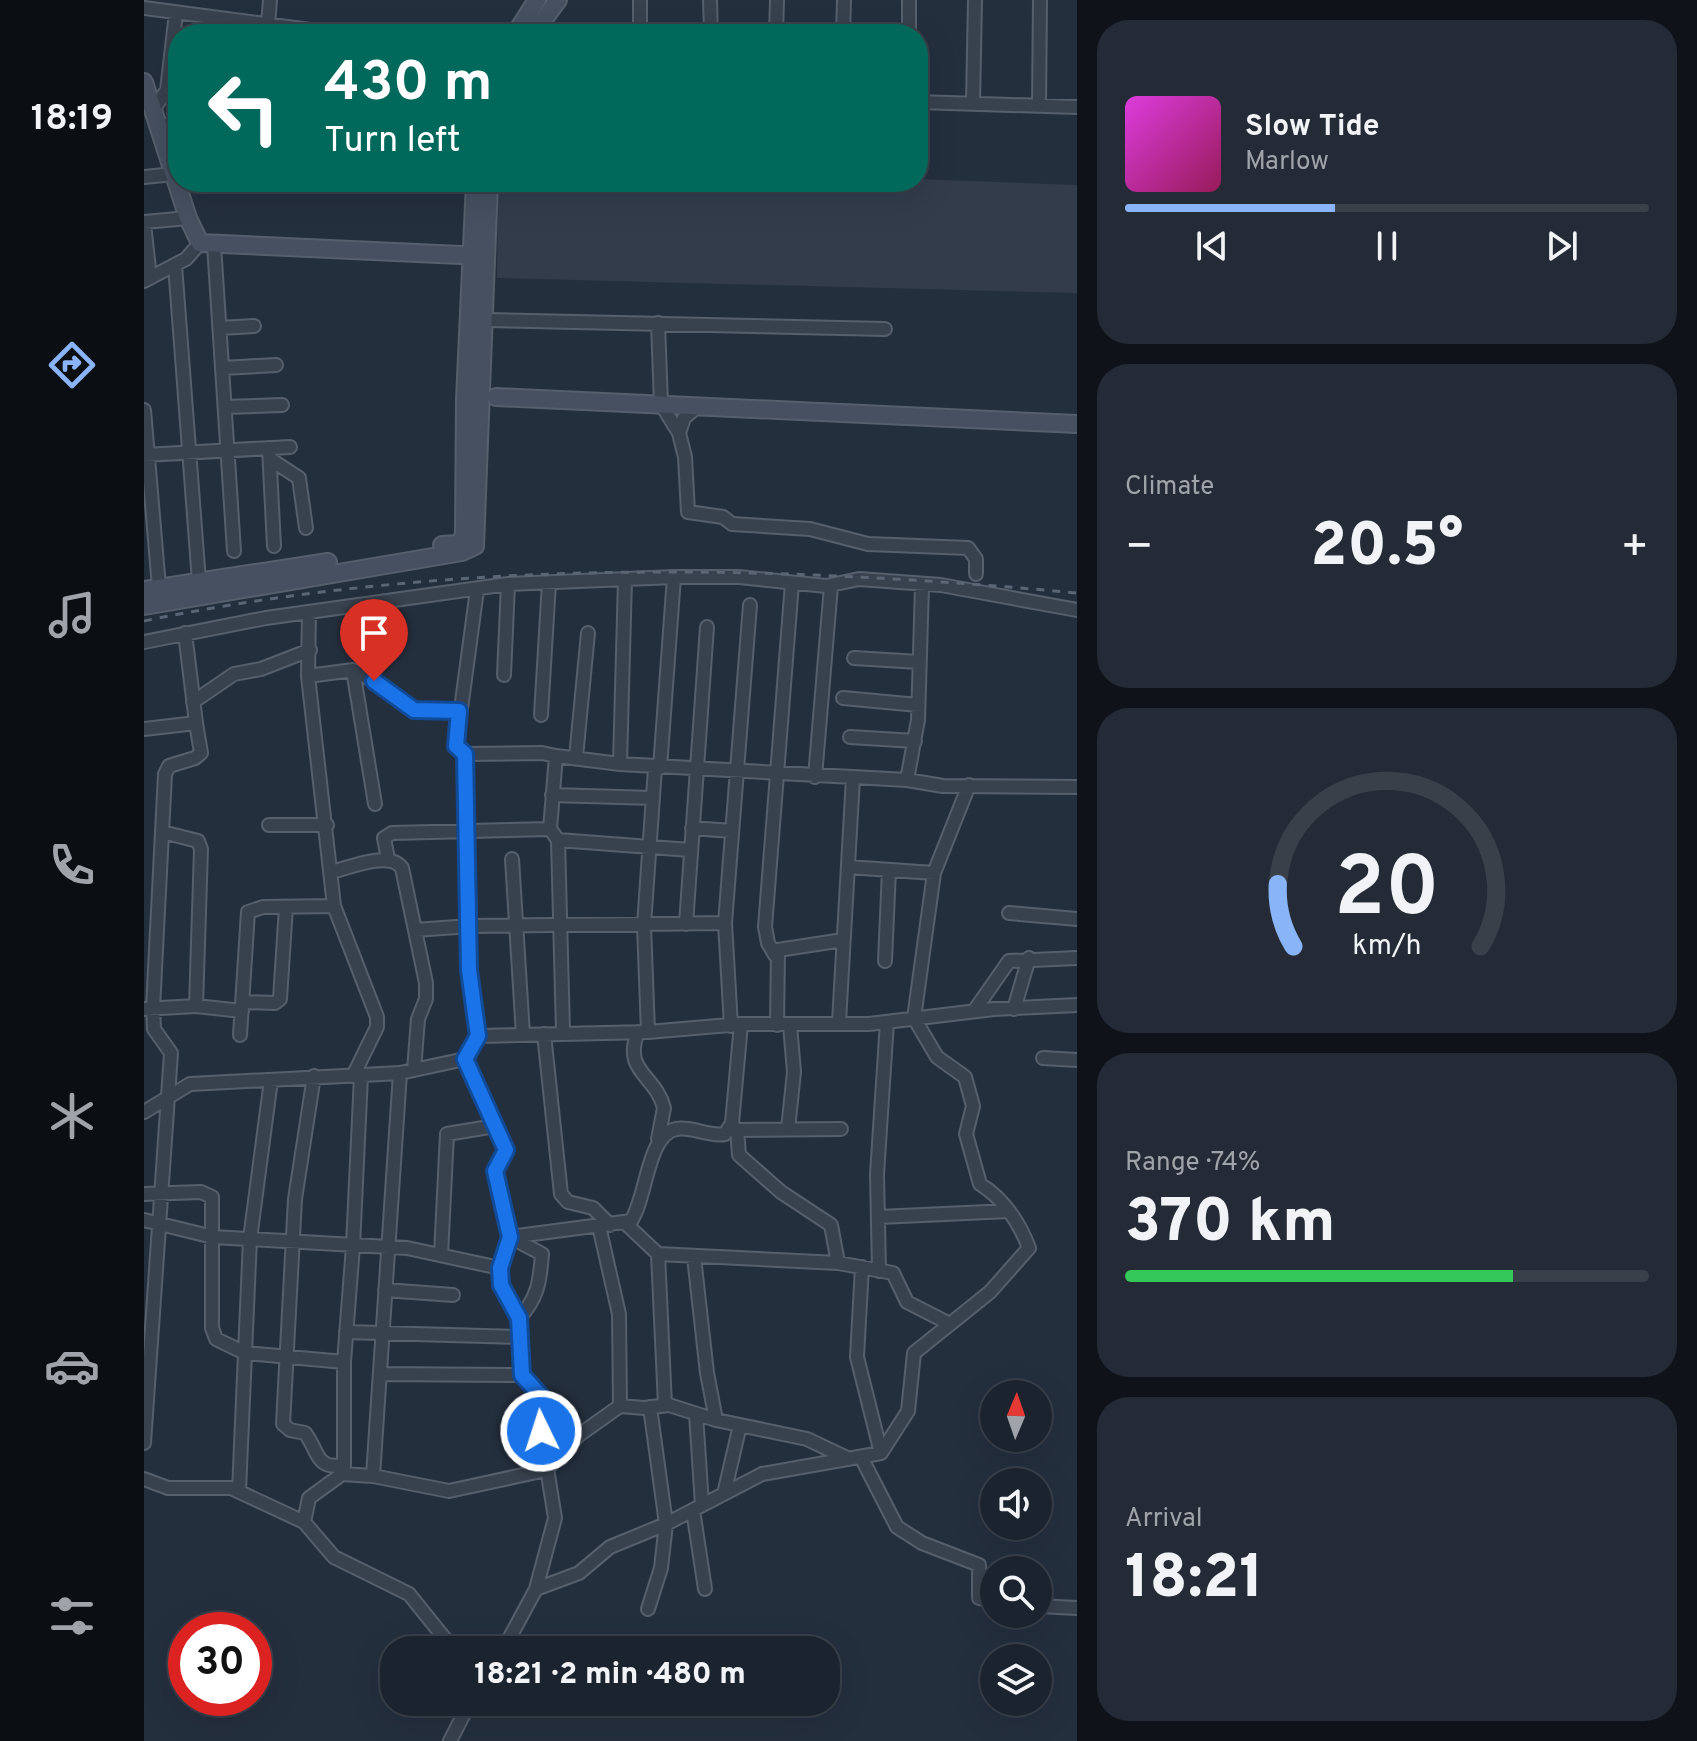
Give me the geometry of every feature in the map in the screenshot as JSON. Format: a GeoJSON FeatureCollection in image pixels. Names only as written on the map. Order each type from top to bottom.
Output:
{"type":"FeatureCollection","features":[{"type":"Feature","properties":{"kind":"street"},"geometry":{"type":"LineString","coordinates":[[268,24],[270,0]]}},
{"type":"Feature","properties":{"kind":"street"},"geometry":{"type":"LineString","coordinates":[[540,24],[558,0]]}},
{"type":"Feature","properties":{"kind":"street"},"geometry":{"type":"LineString","coordinates":[[640,0],[640,24]]}},
{"type":"Feature","properties":{"kind":"street"},"geometry":{"type":"LineString","coordinates":[[710,0],[711,24]]}},
{"type":"Feature","properties":{"kind":"street"},"geometry":{"type":"LineString","coordinates":[[776,24],[777,0]]}},
{"type":"Feature","properties":{"kind":"street"},"geometry":{"type":"LineString","coordinates":[[843,24],[844,0]]}},
{"type":"Feature","properties":{"kind":"street"},"geometry":{"type":"LineString","coordinates":[[909,0],[909,24]]}},
{"type":"Feature","properties":{"kind":"street"},"geometry":{"type":"LineString","coordinates":[[973,103],[975,0]]}},
{"type":"Feature","properties":{"kind":"street"},"geometry":{"type":"LineString","coordinates":[[1039,106],[1040,0]]}},
{"type":"Feature","properties":{"kind":"street"},"geometry":{"type":"LineString","coordinates":[[520,24],[532,1]]}},
{"type":"Feature","properties":{"kind":"street"},"geometry":{"type":"LineString","coordinates":[[144,8],[261,24]]}},
{"type":"Feature","properties":{"kind":"street"},"geometry":{"type":"LineString","coordinates":[[175,24],[176,13]]}},
{"type":"Feature","properties":{"kind":"street"},"geometry":{"type":"LineString","coordinates":[[227,24],[228,19]]}},
{"type":"Feature","properties":{"kind":"street"},"geometry":{"type":"LineString","coordinates":[[155,117],[168,81]]}},
{"type":"Feature","properties":{"kind":"street"},"geometry":{"type":"LineString","coordinates":[[144,82],[168,156]]}},
{"type":"Feature","properties":{"kind":"street"},"geometry":{"type":"LineString","coordinates":[[928,102],[1077,107]]}},
{"type":"Feature","properties":{"kind":"street"},"geometry":{"type":"LineString","coordinates":[[155,117],[168,123]]}},
{"type":"Feature","properties":{"kind":"street"},"geometry":{"type":"LineString","coordinates":[[144,177],[168,175]]}},
{"type":"Feature","properties":{"kind":"street"},"geometry":{"type":"LineString","coordinates":[[180,192],[188,218],[207,244],[220,328],[234,551]]}},
{"type":"Feature","properties":{"kind":"street"},"geometry":{"type":"LineString","coordinates":[[144,606],[477,541],[487,396],[486,320],[476,192]]}},
{"type":"Feature","properties":{"kind":"street"},"geometry":{"type":"LineString","coordinates":[[468,543],[465,393],[488,192]]}},
{"type":"Feature","properties":{"kind":"street"},"geometry":{"type":"LineString","coordinates":[[188,218],[144,223],[147,280],[207,244],[480,256]]}},
{"type":"Feature","properties":{"kind":"street"},"geometry":{"type":"LineString","coordinates":[[175,265],[199,581]]}},
{"type":"Feature","properties":{"kind":"street"},"geometry":{"type":"LineString","coordinates":[[486,320],[885,329]]}},
{"type":"Feature","properties":{"kind":"street"},"geometry":{"type":"LineString","coordinates":[[658,323],[661,404],[679,433],[685,457],[688,512],[723,517],[732,524],[810,529],[868,544],[968,548],[976,559],[975,583]]}},
{"type":"Feature","properties":{"kind":"street"},"geometry":{"type":"LineString","coordinates":[[220,328],[254,326]]}},
{"type":"Feature","properties":{"kind":"street"},"geometry":{"type":"LineString","coordinates":[[223,368],[276,365]]}},
{"type":"Feature","properties":{"kind":"street"},"geometry":{"type":"LineString","coordinates":[[465,393],[1077,424]]}},
{"type":"Feature","properties":{"kind":"street"},"geometry":{"type":"LineString","coordinates":[[225,407],[282,405]]}},
{"type":"Feature","properties":{"kind":"street"},"geometry":{"type":"LineString","coordinates":[[679,433],[684,418],[698,406]]}},
{"type":"Feature","properties":{"kind":"street"},"geometry":{"type":"LineString","coordinates":[[144,410],[152,588],[468,543]]}},
{"type":"Feature","properties":{"kind":"street"},"geometry":{"type":"LineString","coordinates":[[145,454],[228,450],[270,454],[290,447]]}},
{"type":"Feature","properties":{"kind":"street"},"geometry":{"type":"LineString","coordinates":[[270,454],[299,478],[306,528]]}},
{"type":"Feature","properties":{"kind":"street"},"geometry":{"type":"LineString","coordinates":[[270,454],[274,546]]}},
{"type":"Feature","properties":{"kind":"street"},"geometry":{"type":"LineString","coordinates":[[144,642],[309,612],[508,584],[674,577],[739,577],[831,586],[859,579],[922,586],[975,583],[1077,610]]}},
{"type":"Feature","properties":{"kind":"street"},"geometry":{"type":"LineString","coordinates":[[510,1237],[631,1221],[637,1213],[658,1139],[664,1108],[634,1062],[633,1044],[643,1032],[644,925],[674,577]]}},
{"type":"Feature","properties":{"kind":"street"},"geometry":{"type":"LineString","coordinates":[[620,764],[625,579]]}},
{"type":"Feature","properties":{"kind":"street"},"geometry":{"type":"LineString","coordinates":[[541,715],[549,583]]}},
{"type":"Feature","properties":{"kind":"street"},"geometry":{"type":"LineString","coordinates":[[788,1129],[794,1072],[775,955],[765,935],[765,927],[774,775],[792,583]]}},
{"type":"Feature","properties":{"kind":"street"},"geometry":{"type":"LineString","coordinates":[[504,675],[508,584]]}},
{"type":"Feature","properties":{"kind":"street"},"geometry":{"type":"LineString","coordinates":[[815,777],[831,586]]}},
{"type":"Feature","properties":{"kind":"street"},"geometry":{"type":"LineString","coordinates":[[907,780],[918,705],[922,586]]}},
{"type":"Feature","properties":{"kind":"street"},"geometry":{"type":"LineString","coordinates":[[477,590],[456,746],[465,754],[542,753],[657,768],[907,780],[943,786],[1077,787]]}},
{"type":"Feature","properties":{"kind":"street"},"geometry":{"type":"LineString","coordinates":[[750,605],[725,923],[736,1025],[732,1130],[739,1155],[781,1192],[831,1225],[838,1263]]}},
{"type":"Feature","properties":{"kind":"street"},"geometry":{"type":"LineString","coordinates":[[304,1522],[309,1498],[343,1469],[344,1362],[353,1246],[357,1076],[377,1027],[377,1017],[334,906],[308,676],[309,612]]}},
{"type":"Feature","properties":{"kind":"street"},"geometry":{"type":"LineString","coordinates":[[686,924],[707,627]]}},
{"type":"Feature","properties":{"kind":"street"},"geometry":{"type":"LineString","coordinates":[[144,1443],[171,1053],[154,1029],[149,1008],[165,774],[169,766],[201,753],[185,633]]}},
{"type":"Feature","properties":{"kind":"street"},"geometry":{"type":"LineString","coordinates":[[576,757],[588,633]]}},
{"type":"Feature","properties":{"kind":"street"},"geometry":{"type":"LineString","coordinates":[[193,702],[234,674],[261,669],[310,650]]}},
{"type":"Feature","properties":{"kind":"street"},"geometry":{"type":"LineString","coordinates":[[854,658],[919,662]]}},
{"type":"Feature","properties":{"kind":"street"},"geometry":{"type":"LineString","coordinates":[[308,676],[353,670],[385,687],[414,710],[459,711]]}},
{"type":"Feature","properties":{"kind":"street"},"geometry":{"type":"LineString","coordinates":[[353,670],[375,804]]}},
{"type":"Feature","properties":{"kind":"street"},"geometry":{"type":"LineString","coordinates":[[843,698],[918,705]]}},
{"type":"Feature","properties":{"kind":"street"},"geometry":{"type":"LineString","coordinates":[[144,729],[196,723]]}},
{"type":"Feature","properties":{"kind":"street"},"geometry":{"type":"LineString","coordinates":[[850,737],[915,741]]}},
{"type":"Feature","properties":{"kind":"street"},"geometry":{"type":"LineString","coordinates":[[144,1112],[190,1084],[400,1073],[465,1059],[478,1036],[469,970],[465,754]]}},
{"type":"Feature","properties":{"kind":"street"},"geometry":{"type":"LineString","coordinates":[[556,756],[552,795],[563,1032]]}},
{"type":"Feature","properties":{"kind":"street"},"geometry":{"type":"LineString","coordinates":[[839,1022],[853,778]]}},
{"type":"Feature","properties":{"kind":"street"},"geometry":{"type":"LineString","coordinates":[[536,1589],[579,1573],[610,1547],[666,1524],[762,1474],[881,1453],[908,1411],[914,1353],[990,1292],[1029,1248],[1009,1211],[993,1192],[980,1184],[966,1134],[973,1106],[965,1077],[937,1057],[914,1018],[934,873],[969,785]]}},
{"type":"Feature","properties":{"kind":"street"},"geometry":{"type":"LineString","coordinates":[[552,795],[653,798]]}},
{"type":"Feature","properties":{"kind":"street"},"geometry":{"type":"LineString","coordinates":[[269,825],[327,825]]}},
{"type":"Feature","properties":{"kind":"street"},"geometry":{"type":"LineString","coordinates":[[692,828],[732,831]]}},
{"type":"Feature","properties":{"kind":"street"},"geometry":{"type":"LineString","coordinates":[[388,859],[386,834],[466,830],[554,835],[690,850]]}},
{"type":"Feature","properties":{"kind":"street"},"geometry":{"type":"LineString","coordinates":[[162,832],[198,841],[201,849],[196,1006]]}},
{"type":"Feature","properties":{"kind":"street"},"geometry":{"type":"LineString","coordinates":[[331,872],[388,859],[399,862],[402,868],[427,993],[418,1019],[414,1070]]}},
{"type":"Feature","properties":{"kind":"street"},"geometry":{"type":"LineString","coordinates":[[512,859],[523,1035]]}},
{"type":"Feature","properties":{"kind":"street"},"geometry":{"type":"LineString","coordinates":[[848,867],[934,873]]}},
{"type":"Feature","properties":{"kind":"street"},"geometry":{"type":"LineString","coordinates":[[885,961],[889,870]]}},
{"type":"Feature","properties":{"kind":"street"},"geometry":{"type":"LineString","coordinates":[[240,1035],[248,912],[263,907],[334,906]]}},
{"type":"Feature","properties":{"kind":"street"},"geometry":{"type":"LineString","coordinates":[[149,1008],[242,1007],[275,1003],[280,999],[286,907]]}},
{"type":"Feature","properties":{"kind":"street"},"geometry":{"type":"LineString","coordinates":[[1009,913],[1077,919]]}},
{"type":"Feature","properties":{"kind":"street"},"geometry":{"type":"LineString","coordinates":[[415,930],[470,926],[515,928],[725,923]]}},
{"type":"Feature","properties":{"kind":"street"},"geometry":{"type":"LineString","coordinates":[[775,955],[785,946],[843,940]]}},
{"type":"Feature","properties":{"kind":"street"},"geometry":{"type":"LineString","coordinates":[[974,1011],[1005,965],[1029,958],[1077,958]]}},
{"type":"Feature","properties":{"kind":"street"},"geometry":{"type":"LineString","coordinates":[[1014,1009],[1029,958]]}},
{"type":"Feature","properties":{"kind":"street"},"geometry":{"type":"LineString","coordinates":[[478,1036],[887,1022],[974,1011],[1077,1005]]}},
{"type":"Feature","properties":{"kind":"street"},"geometry":{"type":"LineString","coordinates":[[879,1271],[877,1174],[887,1022]]}},
{"type":"Feature","properties":{"kind":"street"},"geometry":{"type":"LineString","coordinates":[[544,1034],[561,1194],[568,1202],[593,1208],[604,1225],[619,1314],[620,1406]]}},
{"type":"Feature","properties":{"kind":"street"},"geometry":{"type":"LineString","coordinates":[[1043,1058],[1077,1060]]}},
{"type":"Feature","properties":{"kind":"street"},"geometry":{"type":"LineString","coordinates":[[465,1059],[506,1150],[495,1171],[510,1237],[500,1268],[505,1296],[519,1318],[522,1375],[541,1396],[546,1470],[555,1518],[536,1589],[511,1636]]}},
{"type":"Feature","properties":{"kind":"street"},"geometry":{"type":"LineString","coordinates":[[373,1476],[400,1073]]}},
{"type":"Feature","properties":{"kind":"street"},"geometry":{"type":"LineString","coordinates":[[314,1076],[295,1199],[283,1424],[290,1430],[305,1433],[318,1461],[326,1466],[449,1491],[546,1470],[584,1431],[620,1406],[665,1405],[716,1420],[807,1439],[856,1459],[897,1527],[922,1543],[979,1565],[980,1598]]}},
{"type":"Feature","properties":{"kind":"street"},"geometry":{"type":"LineString","coordinates":[[239,1491],[250,1239],[271,1080]]}},
{"type":"Feature","properties":{"kind":"street"},"geometry":{"type":"LineString","coordinates":[[441,1255],[447,1134],[495,1126]]}},
{"type":"Feature","properties":{"kind":"street"},"geometry":{"type":"LineString","coordinates":[[658,1139],[673,1130],[688,1129],[712,1136],[732,1130],[841,1129]]}},
{"type":"Feature","properties":{"kind":"street"},"geometry":{"type":"LineString","coordinates":[[144,1194],[201,1192],[212,1197],[213,1335],[245,1353],[344,1362]]}},
{"type":"Feature","properties":{"kind":"street"},"geometry":{"type":"LineString","coordinates":[[879,1217],[1009,1211]]}},
{"type":"Feature","properties":{"kind":"street"},"geometry":{"type":"LineString","coordinates":[[144,1220],[213,1237],[387,1247],[500,1268]]}},
{"type":"Feature","properties":{"kind":"street"},"geometry":{"type":"LineString","coordinates":[[624,1222],[658,1254],[838,1263],[893,1273],[907,1302],[948,1323]]}},
{"type":"Feature","properties":{"kind":"street"},"geometry":{"type":"LineString","coordinates":[[510,1237],[542,1254],[540,1282],[534,1303],[519,1318]]}},
{"type":"Feature","properties":{"kind":"street"},"geometry":{"type":"LineString","coordinates":[[658,1254],[665,1405]]}},
{"type":"Feature","properties":{"kind":"street"},"geometry":{"type":"LineString","coordinates":[[694,1257],[707,1373],[716,1420]]}},
{"type":"Feature","properties":{"kind":"street"},"geometry":{"type":"LineString","coordinates":[[862,1267],[857,1357],[881,1453]]}},
{"type":"Feature","properties":{"kind":"street"},"geometry":{"type":"LineString","coordinates":[[385,1290],[453,1295]]}},
{"type":"Feature","properties":{"kind":"street"},"geometry":{"type":"LineString","coordinates":[[346,1332],[520,1337]]}},
{"type":"Feature","properties":{"kind":"street"},"geometry":{"type":"LineString","coordinates":[[380,1374],[522,1375]]}},
{"type":"Feature","properties":{"kind":"street"},"geometry":{"type":"LineString","coordinates":[[648,1609],[661,1568],[666,1524],[650,1407]]}},
{"type":"Feature","properties":{"kind":"street"},"geometry":{"type":"LineString","coordinates":[[696,1414],[698,1508],[705,1589]]}},
{"type":"Feature","properties":{"kind":"street"},"geometry":{"type":"LineString","coordinates":[[724,1494],[740,1425]]}},
{"type":"Feature","properties":{"kind":"street"},"geometry":{"type":"LineString","coordinates":[[144,1479],[168,1488],[223,1487],[239,1491],[304,1522],[334,1557],[409,1594],[424,1607],[444,1636]]}},
{"type":"Feature","properties":{"kind":"street"},"geometry":{"type":"LineString","coordinates":[[1052,1607],[1077,1608]]}},
{"type":"Feature","properties":{"kind":"street"},"geometry":{"type":"LineString","coordinates":[[450,1741],[463,1716]]}},
{"type":"Feature","properties":{"kind":"shaded area"},"geometry":{"type":"Polygon","coordinates":[[[928,179],[1077,185],[1077,293],[497,278],[498,192],[928,192],[928,179]]]}},
{"type":"Feature","properties":{"kind":"railway"},"geometry":{"type":"LineString","coordinates":[[144,621],[259,601],[376,586],[609,572],[843,576],[1077,593]]}},
{"type":"Feature","properties":{"kind":"route"},"geometry":{"type":"LineString","coordinates":[[374,681],[414,710],[459,711],[456,746],[465,754],[469,970],[478,1036],[465,1059],[506,1150],[495,1171],[510,1237],[499,1273],[505,1296],[519,1318],[522,1375],[526,1383],[536,1388],[541,1396],[541,1431]]}}]}
